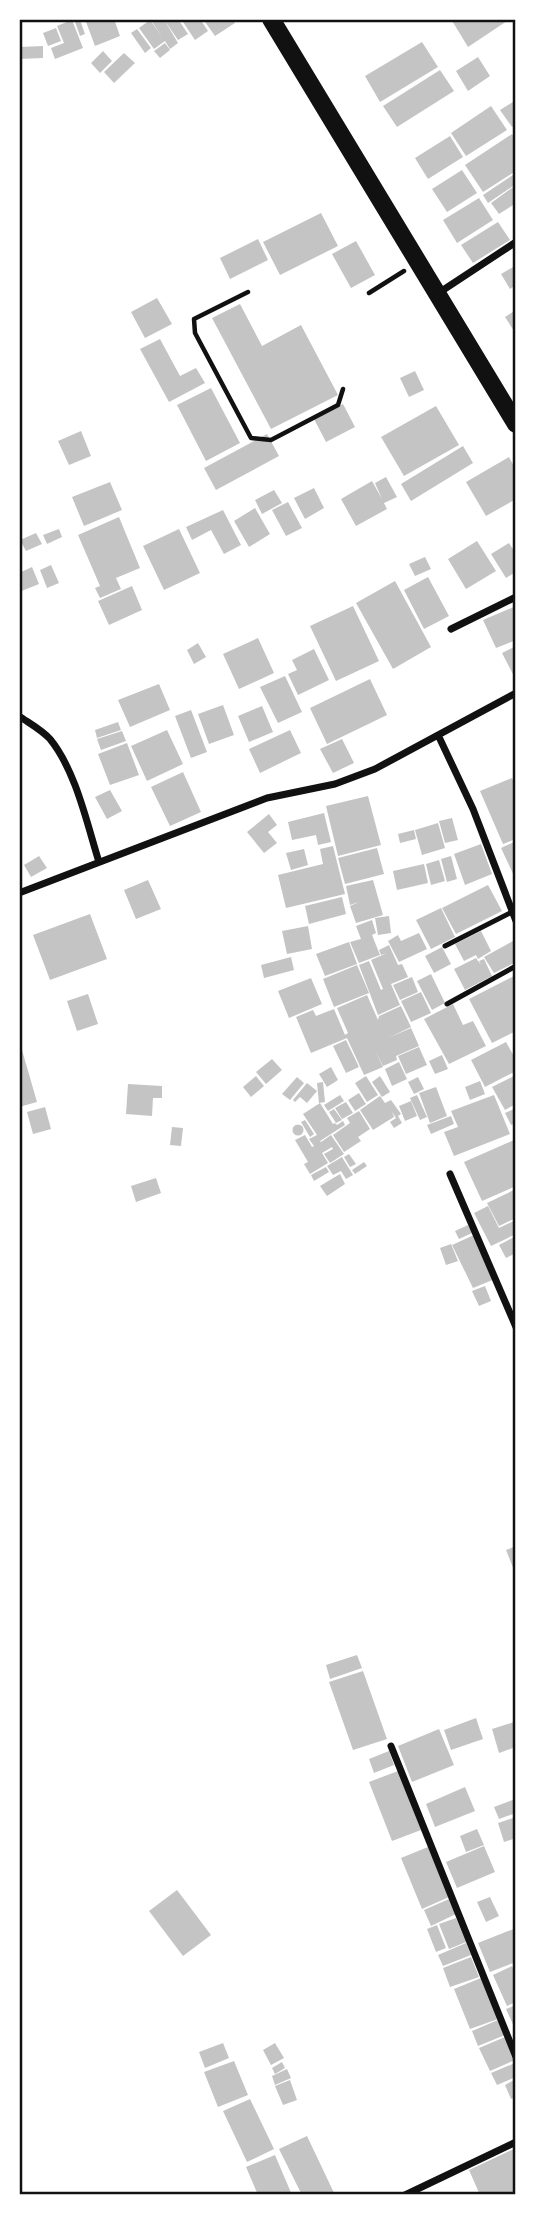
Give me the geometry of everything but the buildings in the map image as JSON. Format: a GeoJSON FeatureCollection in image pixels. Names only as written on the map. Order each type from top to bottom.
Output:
{"type":"FeatureCollection","features":[{"type":"Feature","properties":{"kind":"highway"},"geometry":{"type":"LineString","coordinates":[[271,19],[514,417]]}},
{"type":"Feature","properties":{"kind":"street"},"geometry":{"type":"LineString","coordinates":[[437,294],[516,243]]}},
{"type":"Feature","properties":{"kind":"street"},"geometry":{"type":"LineString","coordinates":[[451,629],[516,597]]}},
{"type":"Feature","properties":{"kind":"street"},"geometry":{"type":"LineString","coordinates":[[19,893],[267,798],[335,784],[375,769],[439,737],[516,693]]}},
{"type":"Feature","properties":{"kind":"street"},"geometry":{"type":"LineString","coordinates":[[19,716],[48,737],[60,754],[80,801],[99,862]]}},
{"type":"Feature","properties":{"kind":"street"},"geometry":{"type":"LineString","coordinates":[[439,737],[473,809],[516,921]]}},
{"type":"Feature","properties":{"kind":"street"},"geometry":{"type":"LineString","coordinates":[[450,1174],[516,1327]]}},
{"type":"Feature","properties":{"kind":"street"},"geometry":{"type":"LineString","coordinates":[[391,1746],[516,2057]]}},
{"type":"Feature","properties":{"kind":"street"},"geometry":{"type":"LineString","coordinates":[[405,2195],[516,2142]]}},
{"type":"Feature","properties":{"kind":"lane"},"geometry":{"type":"LineString","coordinates":[[444,946],[512,912]]}},
{"type":"Feature","properties":{"kind":"lane"},"geometry":{"type":"LineString","coordinates":[[447,1004],[516,966]]}},
{"type":"Feature","properties":{"kind":"path"},"geometry":{"type":"LineString","coordinates":[[369,293],[417,262]]}},
{"type":"Feature","properties":{"kind":"path"},"geometry":{"type":"LineString","coordinates":[[248,292],[194,319],[195,333],[251,438],[271,440],[338,405],[343,389]]}}]}
